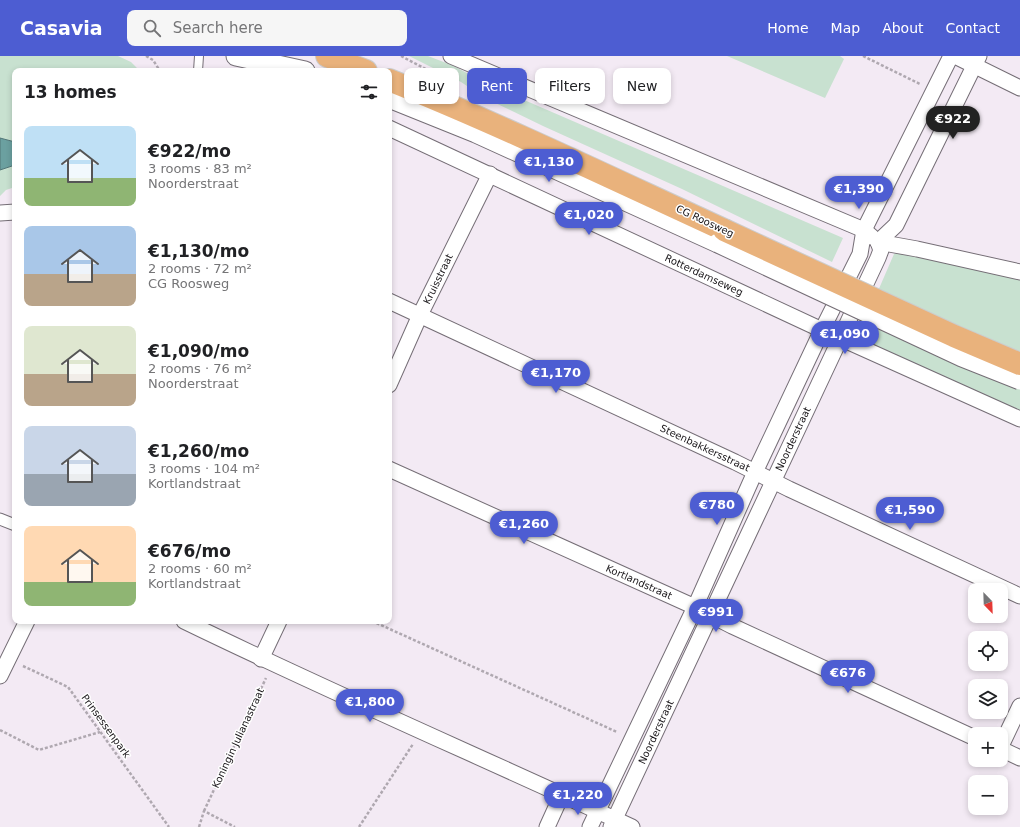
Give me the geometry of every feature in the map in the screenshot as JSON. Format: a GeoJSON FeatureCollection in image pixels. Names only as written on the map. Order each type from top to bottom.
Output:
{"type":"FeatureCollection","features":[{"type":"Feature","properties":{"kind":"main road"},"geometry":{"type":"LineString","coordinates":[[327,56],[358,68]]}},
{"type":"Feature","properties":{"kind":"main road","name":"CG Roosweg"},"geometry":{"type":"LineString","coordinates":[[392,81],[488,122],[721,237],[1020,364]]}},
{"type":"Feature","properties":{"kind":"street"},"geometry":{"type":"LineString","coordinates":[[236,56],[291,68]]}},
{"type":"Feature","properties":{"kind":"street"},"geometry":{"type":"LineString","coordinates":[[451,56],[864,230],[878,242],[917,248],[1020,272]]}},
{"type":"Feature","properties":{"kind":"street","name":"Noorderstraat"},"geometry":{"type":"LineString","coordinates":[[590,827],[695,607],[755,472],[822,330],[860,254],[864,230],[951,56]]}},
{"type":"Feature","properties":{"kind":"street"},"geometry":{"type":"LineString","coordinates":[[954,56],[977,61],[1020,88]]}},
{"type":"Feature","properties":{"kind":"street"},"geometry":{"type":"LineString","coordinates":[[878,242],[896,225],[977,61]]}},
{"type":"Feature","properties":{"kind":"street","name":"CG Roosweg"},"geometry":{"type":"LineString","coordinates":[[392,99],[476,133],[721,237],[962,357],[1020,380]]}},
{"type":"Feature","properties":{"kind":"street","name":"Rotterdamseweg"},"geometry":{"type":"LineString","coordinates":[[392,129],[822,330],[1020,418]]}},
{"type":"Feature","properties":{"kind":"street","name":"Kruisstraat"},"geometry":{"type":"LineString","coordinates":[[392,378],[420,315],[490,174]]}},
{"type":"Feature","properties":{"kind":"street"},"geometry":{"type":"LineString","coordinates":[[0,213],[12,212]]}},
{"type":"Feature","properties":{"kind":"street","name":"Noorderstraat"},"geometry":{"type":"LineString","coordinates":[[613,823],[878,258],[881,250],[878,242]]}},
{"type":"Feature","properties":{"kind":"street","name":"Steenbakkersstraat"},"geometry":{"type":"LineString","coordinates":[[392,302],[1020,596]]}},
{"type":"Feature","properties":{"kind":"street","name":"Kortlandstraat"},"geometry":{"type":"LineString","coordinates":[[392,470],[695,607],[711,616],[968,735]]}},
{"type":"Feature","properties":{"kind":"street"},"geometry":{"type":"LineString","coordinates":[[0,519],[12,524]]}},
{"type":"Feature","properties":{"kind":"street"},"geometry":{"type":"LineString","coordinates":[[0,676],[26,624]]}},
{"type":"Feature","properties":{"kind":"street"},"geometry":{"type":"LineString","coordinates":[[190,624],[421,732],[598,810],[613,823],[632,827]]}},
{"type":"Feature","properties":{"kind":"street"},"geometry":{"type":"LineString","coordinates":[[267,661],[278,624]]}},
{"type":"Feature","properties":{"kind":"street"},"geometry":{"type":"LineString","coordinates":[[1008,731],[1020,706]]}},
{"type":"Feature","properties":{"kind":"street"},"geometry":{"type":"LineString","coordinates":[[1008,752],[1020,758]]}},
{"type":"Feature","properties":{"kind":"street"},"geometry":{"type":"LineString","coordinates":[[547,827],[562,794]]}},
{"type":"Feature","properties":{"kind":"lane"},"geometry":{"type":"LineString","coordinates":[[198,68],[199,56]]}},
{"type":"Feature","properties":{"kind":"path"},"geometry":{"type":"LineString","coordinates":[[146,56],[153,60],[158,68]]}},
{"type":"Feature","properties":{"kind":"path"},"geometry":{"type":"LineString","coordinates":[[863,56],[934,90]]}},
{"type":"Feature","properties":{"kind":"path"},"geometry":{"type":"LineString","coordinates":[[379,624],[632,739]]}},
{"type":"Feature","properties":{"kind":"path","name":"Prinsessenpark"},"geometry":{"type":"LineString","coordinates":[[8,659],[68,687],[169,827]]}},
{"type":"Feature","properties":{"kind":"path","name":"Koningin Julianastraat"},"geometry":{"type":"LineString","coordinates":[[204,812],[267,661]]}},
{"type":"Feature","properties":{"kind":"path"},"geometry":{"type":"LineString","coordinates":[[0,730],[39,750],[101,732]]}},
{"type":"Feature","properties":{"kind":"path"},"geometry":{"type":"LineString","coordinates":[[359,827],[421,732]]}},
{"type":"Feature","properties":{"kind":"path"},"geometry":{"type":"LineString","coordinates":[[199,827],[204,812],[235,827]]}},
{"type":"Feature","properties":{"kind":"shaded area"},"geometry":{"type":"Polygon","coordinates":[[[0,56],[118,56],[131,62],[137,68],[12,68],[12,141],[0,138],[0,56]]]}},
{"type":"Feature","properties":{"kind":"shaded area"},"geometry":{"type":"Polygon","coordinates":[[[409,56],[428,56],[458,68],[433,68],[409,56]]]}},
{"type":"Feature","properties":{"kind":"shaded area"},"geometry":{"type":"Polygon","coordinates":[[[727,56],[840,56],[844,59],[825,98],[727,56]]]}},
{"type":"Feature","properties":{"kind":"shaded area"},"geometry":{"type":"Polygon","coordinates":[[[459,69],[467,73],[467,86],[459,81],[459,69]]]}},
{"type":"Feature","properties":{"kind":"shaded area"},"geometry":{"type":"Polygon","coordinates":[[[527,101],[843,238],[832,262],[682,189],[497,104],[527,104],[527,101]]]}},
{"type":"Feature","properties":{"kind":"shaded area"},"geometry":{"type":"Polygon","coordinates":[[[0,138],[12,141],[12,166],[0,170],[0,138]]]}},
{"type":"Feature","properties":{"kind":"shaded area"},"geometry":{"type":"Polygon","coordinates":[[[12,166],[12,188],[6,190],[0,196],[0,170],[12,166]]]}},
{"type":"Feature","properties":{"kind":"shaded area"},"geometry":{"type":"Polygon","coordinates":[[[908,249],[1020,277],[1020,416],[854,341],[868,314],[894,254],[908,249]]]}}]}
